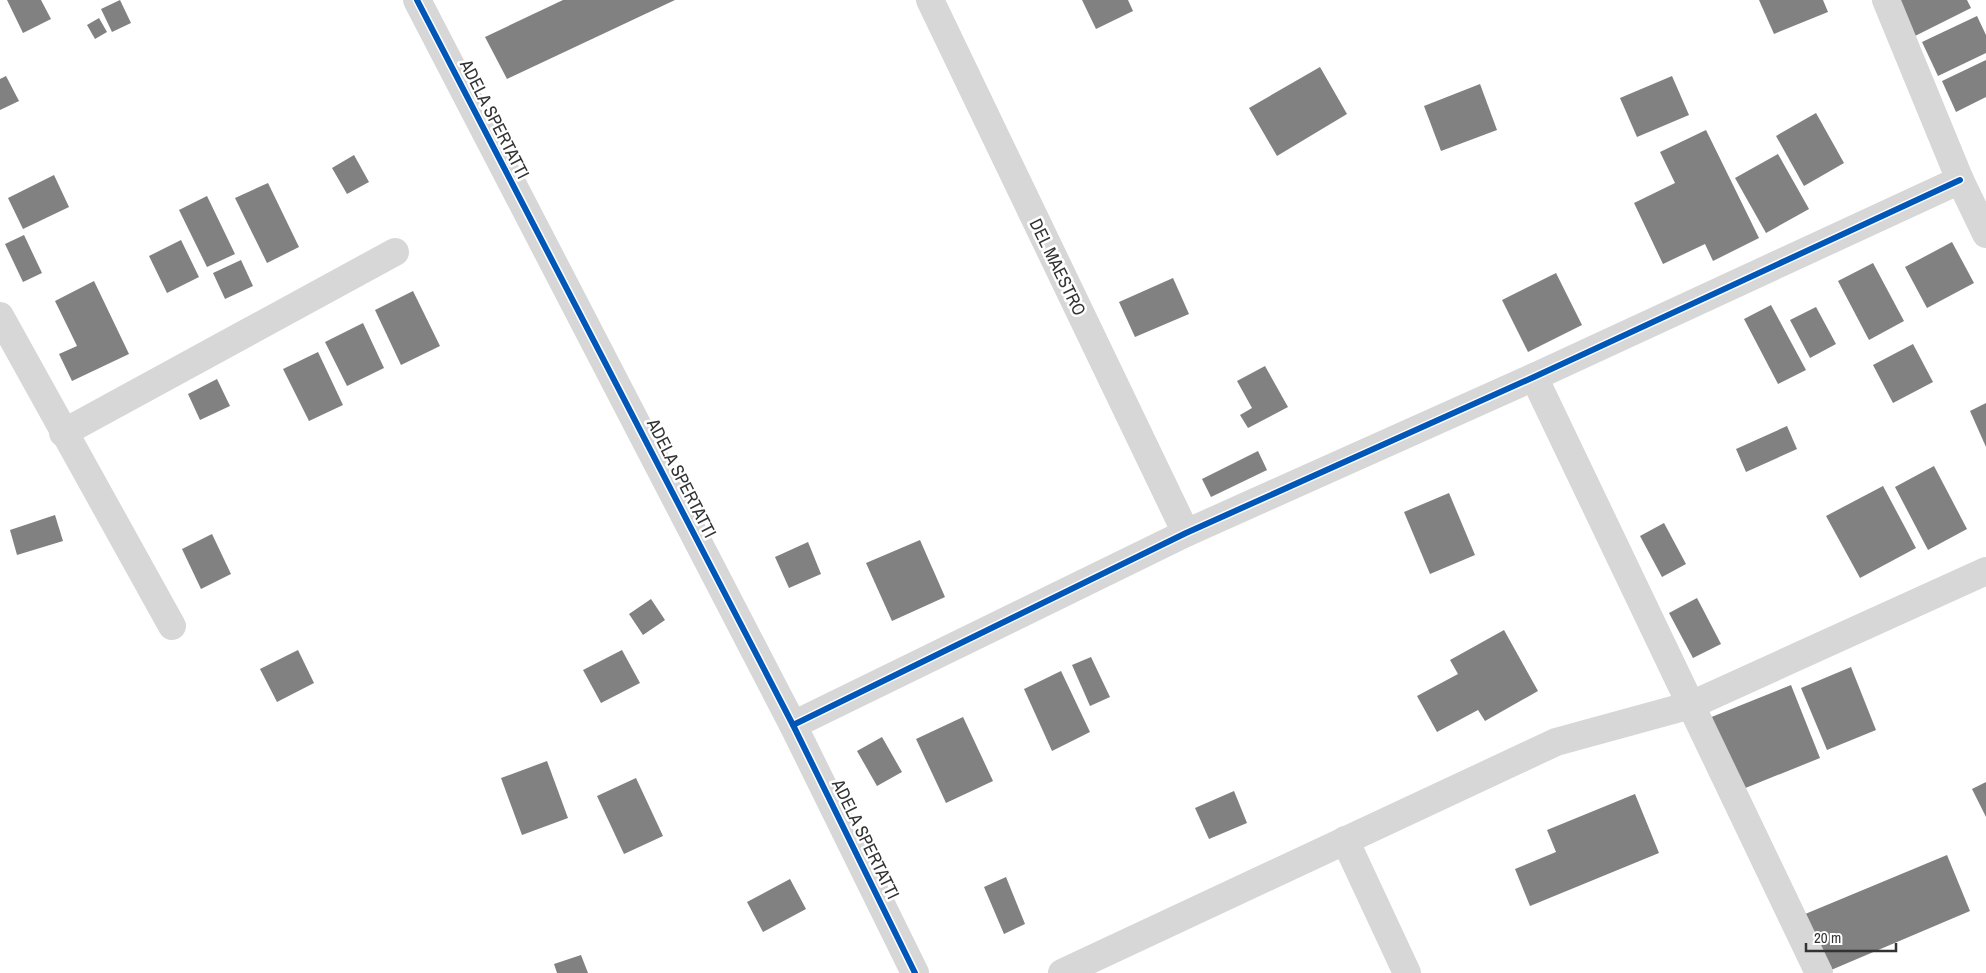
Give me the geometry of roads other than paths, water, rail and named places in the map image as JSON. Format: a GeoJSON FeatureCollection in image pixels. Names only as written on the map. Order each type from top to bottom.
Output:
{"type":"FeatureCollection","features":[{"type":"Feature","properties":{"kind":"street","name":"ADELA SPERTATTI"},"geometry":{"type":"LineString","coordinates":[[417,0],[793,725],[915,973]]}},
{"type":"Feature","properties":{"kind":"street","name":"DEL MAESTRO"},"geometry":{"type":"LineString","coordinates":[[930,0],[1186,534]]}},
{"type":"Feature","properties":{"kind":"street"},"geometry":{"type":"LineString","coordinates":[[1886,0],[1960,180],[1986,234]]}},
{"type":"Feature","properties":{"kind":"street"},"geometry":{"type":"LineString","coordinates":[[793,725],[1186,534],[1534,377],[1960,180]]}},
{"type":"Feature","properties":{"kind":"street"},"geometry":{"type":"LineString","coordinates":[[63,433],[395,252]]}},
{"type":"Feature","properties":{"kind":"street"},"geometry":{"type":"LineString","coordinates":[[0,316],[63,433],[172,626]]}},
{"type":"Feature","properties":{"kind":"street"},"geometry":{"type":"LineString","coordinates":[[1534,377],[1819,973]]}},
{"type":"Feature","properties":{"kind":"street"},"geometry":{"type":"LineString","coordinates":[[1062,973],[1556,742],[1691,705],[1986,571]]}},
{"type":"Feature","properties":{"kind":"street"},"geometry":{"type":"LineString","coordinates":[[1345,840],[1407,973]]}}]}
